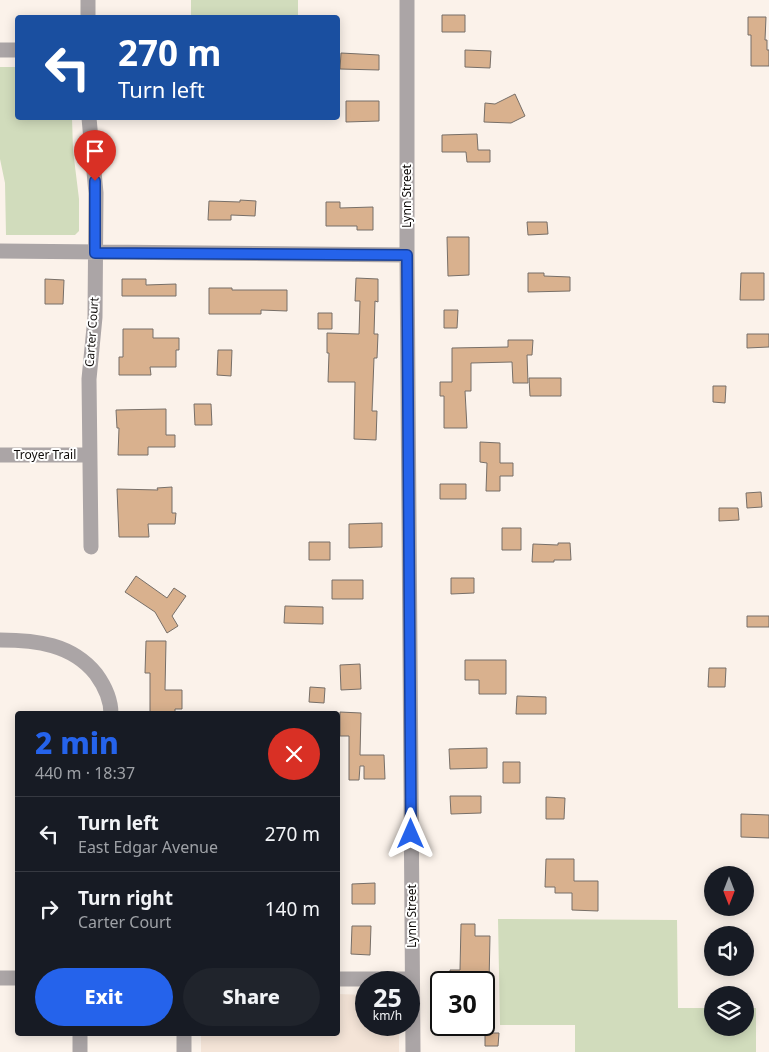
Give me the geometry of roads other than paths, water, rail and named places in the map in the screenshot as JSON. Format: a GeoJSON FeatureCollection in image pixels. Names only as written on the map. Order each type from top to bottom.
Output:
{"type":"FeatureCollection","features":[{"type":"Feature","properties":{"kind":"street"},"geometry":{"type":"LineString","coordinates":[[88,0],[88,15]]}},
{"type":"Feature","properties":{"kind":"street","name":"Lynn Street"},"geometry":{"type":"LineString","coordinates":[[407,0],[412,971]]}},
{"type":"Feature","properties":{"kind":"street"},"geometry":{"type":"LineString","coordinates":[[0,50],[15,50]]}},
{"type":"Feature","properties":{"kind":"street","name":"Carter Court"},"geometry":{"type":"LineString","coordinates":[[89,120],[96,194],[95,318],[89,379],[91,547]]}},
{"type":"Feature","properties":{"kind":"street"},"geometry":{"type":"LineString","coordinates":[[0,251],[407,255]]}},
{"type":"Feature","properties":{"kind":"street","name":"Troyer Trail"},"geometry":{"type":"LineString","coordinates":[[0,455],[89,455]]}},
{"type":"Feature","properties":{"kind":"street"},"geometry":{"type":"LineString","coordinates":[[0,640],[38,641],[69,651],[79,657],[101,681],[109,698],[111,711]]}},
{"type":"Feature","properties":{"kind":"street"},"geometry":{"type":"LineString","coordinates":[[0,978],[15,978]]}},
{"type":"Feature","properties":{"kind":"street"},"geometry":{"type":"LineString","coordinates":[[340,979],[355,979]]}},
{"type":"Feature","properties":{"kind":"street"},"geometry":{"type":"LineString","coordinates":[[80,1036],[80,1052]]}},
{"type":"Feature","properties":{"kind":"street"},"geometry":{"type":"LineString","coordinates":[[184,1036],[184,1052]]}},
{"type":"Feature","properties":{"kind":"street","name":"Lynn Street"},"geometry":{"type":"LineString","coordinates":[[413,1036],[413,1052]]}}]}
